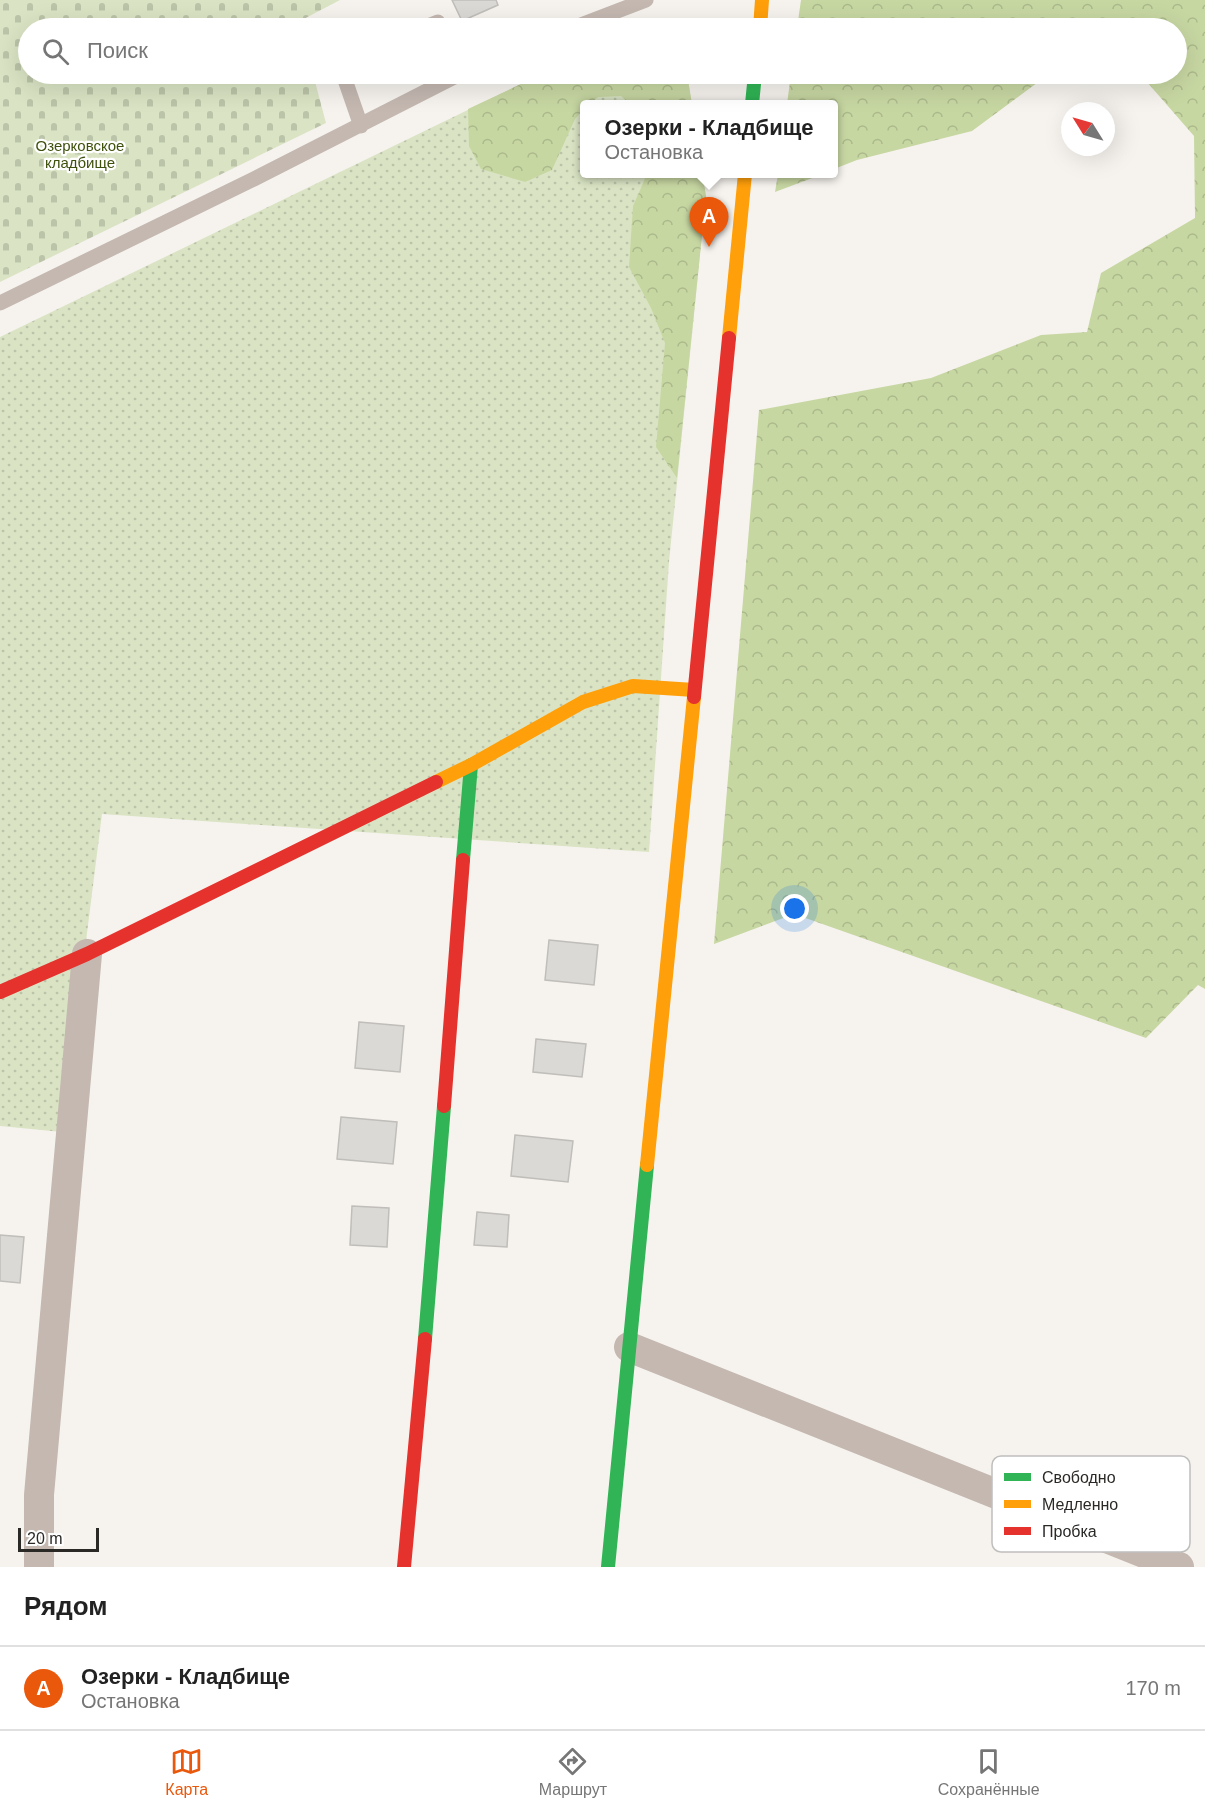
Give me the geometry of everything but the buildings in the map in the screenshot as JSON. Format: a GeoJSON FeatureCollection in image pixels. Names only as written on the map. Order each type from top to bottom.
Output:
{"type":"FeatureCollection","features":[{"type":"Feature","properties":{"kind":"street"},"geometry":{"type":"LineString","coordinates":[[761,18],[762,0]]}},
{"type":"Feature","properties":{"kind":"street"},"geometry":{"type":"LineString","coordinates":[[752,100],[754,84]]}},
{"type":"Feature","properties":{"kind":"street"},"geometry":{"type":"LineString","coordinates":[[608,1567],[745,178]]}},
{"type":"Feature","properties":{"kind":"street"},"geometry":{"type":"LineString","coordinates":[[0,992],[87,954],[471,765],[583,702],[633,686],[694,690]]}},
{"type":"Feature","properties":{"kind":"street"},"geometry":{"type":"LineString","coordinates":[[404,1567],[429,1304],[471,765]]}},
{"type":"Feature","properties":{"kind":"street"},"geometry":{"type":"LineString","coordinates":[[39,1567],[39,1495],[87,954]]}},
{"type":"Feature","properties":{"kind":"street"},"geometry":{"type":"LineString","coordinates":[[629,1347],[992,1492]]}},
{"type":"Feature","properties":{"kind":"street"},"geometry":{"type":"LineString","coordinates":[[1142,1552],[1179,1567]]}},
{"type":"Feature","properties":{"kind":"lane"},"geometry":{"type":"LineString","coordinates":[[599,18],[646,0]]}},
{"type":"Feature","properties":{"kind":"lane"},"geometry":{"type":"LineString","coordinates":[[346,84],[361,126]]}},
{"type":"Feature","properties":{"kind":"lane"},"geometry":{"type":"LineString","coordinates":[[0,303],[361,126],[441,84]]}},
{"type":"Feature","properties":{"kind":"green space","name":"Озерковское кладбище"},"geometry":{"type":"Polygon","coordinates":[[[0,0],[340,0],[306,18],[18,18],[18,84],[316,84],[326,123],[0,282],[0,0]]]}},
{"type":"Feature","properties":{"kind":"green space"},"geometry":{"type":"Polygon","coordinates":[[[801,0],[1205,0],[1205,989],[1198,985],[1146,1038],[794,914],[714,944],[759,410],[931,378],[1041,335],[1087,332],[1101,273],[1195,218],[1194,136],[1149,84],[1187,84],[1187,18],[798,18],[801,0]]]}},
{"type":"Feature","properties":{"kind":"green space"},"geometry":{"type":"Polygon","coordinates":[[[521,84],[689,84],[691,100],[580,100],[580,178],[703,178],[706,196],[669,562],[649,852],[102,814],[62,1132],[0,1126],[0,337],[521,84]]]}},
{"type":"Feature","properties":{"kind":"green space"},"geometry":{"type":"Polygon","coordinates":[[[521,84],[689,84],[691,100],[626,100],[621,96],[580,100],[580,113],[575,119],[552,170],[525,182],[481,169],[469,146],[468,109],[521,84]]]}},
{"type":"Feature","properties":{"kind":"green space"},"geometry":{"type":"Polygon","coordinates":[[[790,84],[1035,84],[972,131],[857,160],[838,167],[838,100],[788,100],[790,84]]]}},
{"type":"Feature","properties":{"kind":"green space"},"geometry":{"type":"Polygon","coordinates":[[[645,178],[703,178],[706,196],[677,478],[656,447],[665,343],[651,308],[629,267],[633,206],[645,178]]]}},
{"type":"Feature","properties":{"kind":"green space"},"geometry":{"type":"Polygon","coordinates":[[[777,178],[812,178],[775,192],[777,178]]]}},
{"type":"Feature","properties":{"kind":"traffic: fast"},"geometry":{"type":"LineString","coordinates":[[752,100],[754,84]]}},
{"type":"Feature","properties":{"kind":"traffic: fast"},"geometry":{"type":"LineString","coordinates":[[463,860],[471,765]]}},
{"type":"Feature","properties":{"kind":"traffic: fast"},"geometry":{"type":"LineString","coordinates":[[425,1339],[444,1106]]}},
{"type":"Feature","properties":{"kind":"traffic: fast"},"geometry":{"type":"LineString","coordinates":[[608,1567],[647,1165]]}},
{"type":"Feature","properties":{"kind":"traffic: slow"},"geometry":{"type":"LineString","coordinates":[[761,18],[762,0]]}},
{"type":"Feature","properties":{"kind":"traffic: slow"},"geometry":{"type":"LineString","coordinates":[[729,338],[745,178]]}},
{"type":"Feature","properties":{"kind":"traffic: slow"},"geometry":{"type":"LineString","coordinates":[[436,782],[583,702],[633,686],[694,690]]}},
{"type":"Feature","properties":{"kind":"traffic: slow"},"geometry":{"type":"LineString","coordinates":[[647,1165],[694,697]]}},
{"type":"Feature","properties":{"kind":"traffic: jam"},"geometry":{"type":"LineString","coordinates":[[694,697],[729,338]]}},
{"type":"Feature","properties":{"kind":"traffic: jam"},"geometry":{"type":"LineString","coordinates":[[0,992],[87,954],[436,782]]}},
{"type":"Feature","properties":{"kind":"traffic: jam"},"geometry":{"type":"LineString","coordinates":[[444,1106],[463,860]]}},
{"type":"Feature","properties":{"kind":"traffic: jam"},"geometry":{"type":"LineString","coordinates":[[404,1567],[425,1339]]}},
{"type":"Feature","properties":{"kind":"place","name":"Озерки - Кладбище"},"geometry":{"type":"Point","coordinates":[709,247]}}]}
